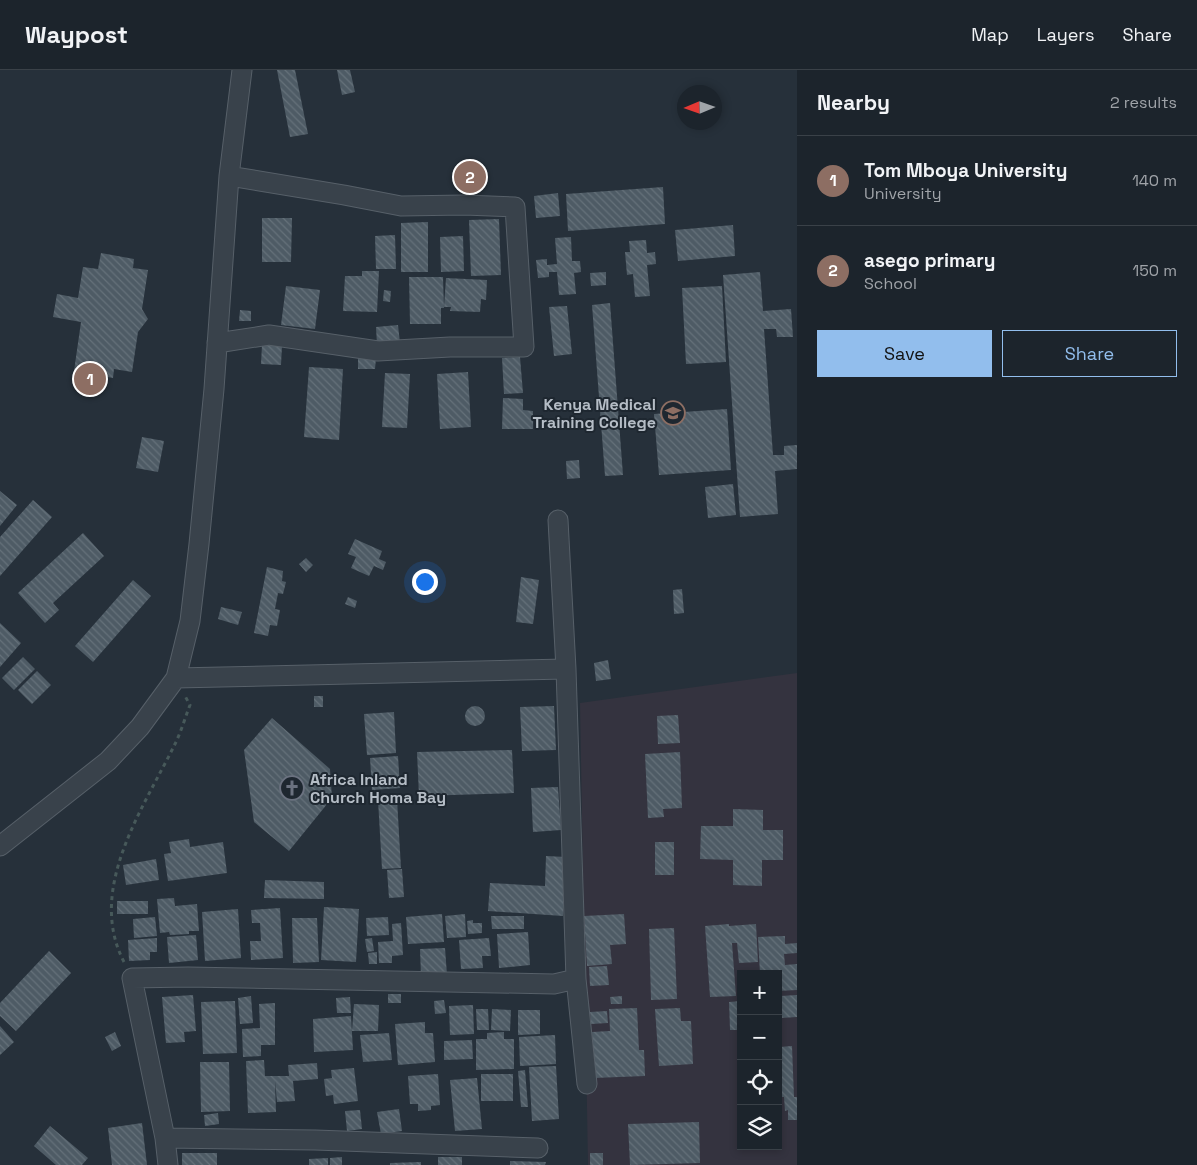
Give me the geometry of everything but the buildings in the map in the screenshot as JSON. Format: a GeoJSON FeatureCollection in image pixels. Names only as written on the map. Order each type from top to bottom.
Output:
{"type":"FeatureCollection","features":[{"type":"Feature","properties":{"kind":"street"},"geometry":{"type":"LineString","coordinates":[[0,846],[108,761],[140,727],[176,678],[190,621],[211,418],[228,176],[242,70]]}},
{"type":"Feature","properties":{"kind":"street"},"geometry":{"type":"LineString","coordinates":[[217,344],[269,335],[378,351],[450,347],[524,347],[515,207],[464,205],[401,206],[228,176]]}},
{"type":"Feature","properties":{"kind":"street"},"geometry":{"type":"LineString","coordinates":[[558,520],[566,669],[576,979],[587,1084]]}},
{"type":"Feature","properties":{"kind":"street"},"geometry":{"type":"LineString","coordinates":[[176,678],[566,669]]}},
{"type":"Feature","properties":{"kind":"street"},"geometry":{"type":"LineString","coordinates":[[168,1165],[165,1138],[132,978],[554,984],[576,979]]}},
{"type":"Feature","properties":{"kind":"street"},"geometry":{"type":"LineString","coordinates":[[165,1138],[315,1140],[538,1148]]}},
{"type":"Feature","properties":{"kind":"path"},"geometry":{"type":"LineString","coordinates":[[132,978],[114,939],[112,916],[114,880],[126,840],[176,742],[190,705],[176,678]]}},
{"type":"Feature","properties":{"kind":"shaded area"},"geometry":{"type":"Polygon","coordinates":[[[797,673],[797,1165],[588,1165],[580,703],[797,673]]]}},
{"type":"Feature","properties":{"kind":"place","name":"asego primary"},"geometry":{"type":"Point","coordinates":[470,177]}},
{"type":"Feature","properties":{"kind":"place","name":"Tom Mboya University"},"geometry":{"type":"Point","coordinates":[90,379]}},
{"type":"Feature","properties":{"kind":"place","name":"Kenya Medical Training College"},"geometry":{"type":"Point","coordinates":[673,413]}},
{"type":"Feature","properties":{"kind":"place","name":"Africa Inland Church Homa Bay"},"geometry":{"type":"Point","coordinates":[292,788]}}]}
